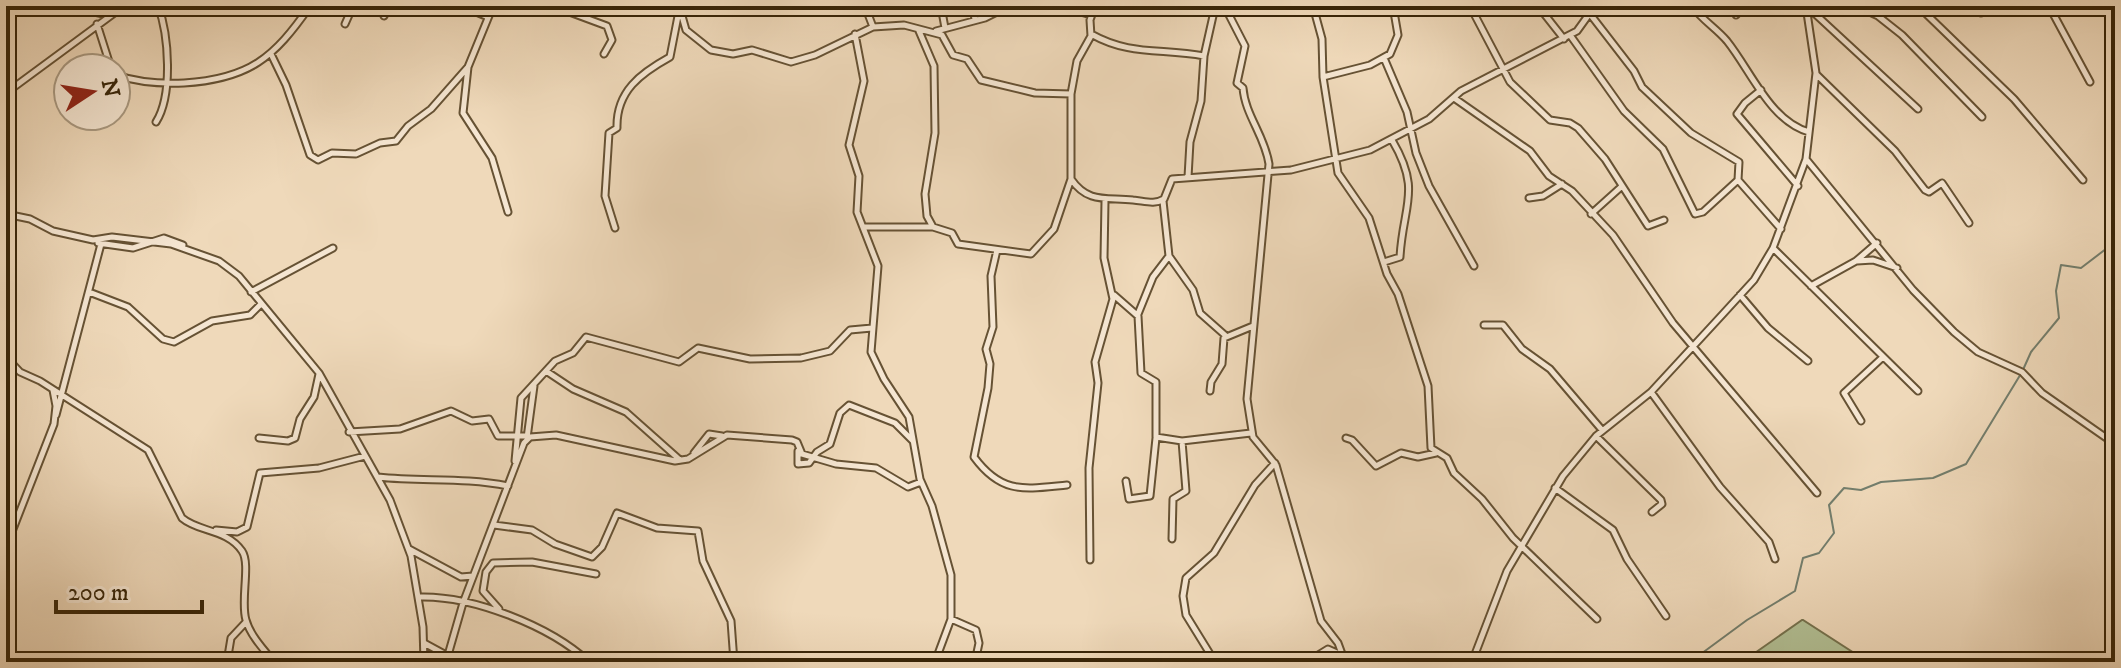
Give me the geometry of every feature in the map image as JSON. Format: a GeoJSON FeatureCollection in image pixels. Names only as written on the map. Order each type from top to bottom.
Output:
{"type":"FeatureCollection","features":[{"type":"Feature","properties":{"kind":"street"},"geometry":{"type":"LineString","coordinates":[[67,6],[108,15]]}},
{"type":"Feature","properties":{"kind":"street"},"geometry":{"type":"LineString","coordinates":[[6,93],[124,6]]}},
{"type":"Feature","properties":{"kind":"street"},"geometry":{"type":"LineString","coordinates":[[156,122],[163,107],[167,83],[158,6]]}},
{"type":"Feature","properties":{"kind":"street"},"geometry":{"type":"LineString","coordinates":[[345,24],[353,6]]}},
{"type":"Feature","properties":{"kind":"street"},"geometry":{"type":"LineString","coordinates":[[384,16],[389,6]]}},
{"type":"Feature","properties":{"kind":"street"},"geometry":{"type":"LineString","coordinates":[[462,6],[488,17]]}},
{"type":"Feature","properties":{"kind":"street"},"geometry":{"type":"LineString","coordinates":[[493,6],[468,67],[463,117],[492,158],[508,212]]}},
{"type":"Feature","properties":{"kind":"street"},"geometry":{"type":"LineString","coordinates":[[553,6],[607,26],[612,40],[604,54]]}},
{"type":"Feature","properties":{"kind":"street"},"geometry":{"type":"LineString","coordinates":[[865,6],[873,27]]}},
{"type":"Feature","properties":{"kind":"street"},"geometry":{"type":"LineString","coordinates":[[941,6],[945,28]]}},
{"type":"Feature","properties":{"kind":"street"},"geometry":{"type":"LineString","coordinates":[[973,6],[975,20]]}},
{"type":"Feature","properties":{"kind":"street"},"geometry":{"type":"LineString","coordinates":[[680,7],[690,34],[717,52],[737,54],[752,50],[791,62],[815,55],[873,27],[904,25],[919,31],[936,31],[1009,6]]}},
{"type":"Feature","properties":{"kind":"street"},"geometry":{"type":"LineString","coordinates":[[1060,6],[1091,15]]}},
{"type":"Feature","properties":{"kind":"street"},"geometry":{"type":"LineString","coordinates":[[863,227],[933,227],[952,233],[958,244],[980,244],[1013,254],[1036,252],[1054,229],[1071,179],[1071,94],[1077,61],[1091,34],[1091,15],[1095,6]]}},
{"type":"Feature","properties":{"kind":"street"},"geometry":{"type":"LineString","coordinates":[[1188,177],[1190,142],[1202,93],[1204,56],[1215,6],[1228,13],[1245,46],[1237,83],[1243,87],[1245,108],[1266,147],[1270,171],[1253,326],[1256,339],[1247,399],[1251,433],[1257,445],[1275,463],[1291,508],[1321,621],[1344,659]]}},
{"type":"Feature","properties":{"kind":"street"},"geometry":{"type":"LineString","coordinates":[[1313,6],[1322,39],[1323,77],[1339,175],[1369,218],[1425,373],[1430,400],[1431,448],[1448,459],[1454,473],[1486,503],[1521,547],[1597,619]]}},
{"type":"Feature","properties":{"kind":"street"},"geometry":{"type":"LineString","coordinates":[[1323,77],[1384,58],[1394,50],[1398,35],[1393,6]]}},
{"type":"Feature","properties":{"kind":"street"},"geometry":{"type":"LineString","coordinates":[[1470,6],[1501,69],[1539,112],[1550,120],[1570,123],[1578,128],[1605,159],[1648,226],[1664,220]]}},
{"type":"Feature","properties":{"kind":"street"},"geometry":{"type":"LineString","coordinates":[[1538,6],[1567,37],[1624,111],[1663,149],[1697,215],[1738,180],[1740,166],[1735,159],[1691,133],[1650,96],[1585,6]]}},
{"type":"Feature","properties":{"kind":"street"},"geometry":{"type":"LineString","coordinates":[[1226,336],[1200,313],[1193,290],[1169,256],[1163,201],[1170,181],[1313,166],[1337,157],[1360,154],[1392,140],[1501,69],[1567,37],[1595,6]]}},
{"type":"Feature","properties":{"kind":"street"},"geometry":{"type":"LineString","coordinates":[[1692,6],[1728,43],[1789,123],[1809,132]]}},
{"type":"Feature","properties":{"kind":"street"},"geometry":{"type":"LineString","coordinates":[[1736,15],[1745,6]]}},
{"type":"Feature","properties":{"kind":"street"},"geometry":{"type":"LineString","coordinates":[[1773,6],[1811,9],[1918,109]]}},
{"type":"Feature","properties":{"kind":"street"},"geometry":{"type":"LineString","coordinates":[[1856,6],[1878,16],[1902,35],[1982,117]]}},
{"type":"Feature","properties":{"kind":"street"},"geometry":{"type":"LineString","coordinates":[[1918,6],[2014,99],[2083,180]]}},
{"type":"Feature","properties":{"kind":"street"},"geometry":{"type":"LineString","coordinates":[[1974,6],[1981,13]]}},
{"type":"Feature","properties":{"kind":"street"},"geometry":{"type":"LineString","coordinates":[[2049,6],[2090,82]]}},
{"type":"Feature","properties":{"kind":"street"},"geometry":{"type":"LineString","coordinates":[[132,78],[167,83],[233,76],[271,54],[309,7]]}},
{"type":"Feature","properties":{"kind":"street"},"geometry":{"type":"LineString","coordinates":[[615,228],[605,199],[608,136],[617,128],[616,112],[637,76],[670,57],[680,7]]}},
{"type":"Feature","properties":{"kind":"street"},"geometry":{"type":"LineString","coordinates":[[1472,662],[1502,581],[1555,488],[1596,436],[1651,392],[1740,295],[1773,248],[1806,159],[1816,73],[1808,22],[1811,9]]}},
{"type":"Feature","properties":{"kind":"street"},"geometry":{"type":"LineString","coordinates":[[97,24],[106,52]]}},
{"type":"Feature","properties":{"kind":"street"},"geometry":{"type":"LineString","coordinates":[[919,31],[934,66],[935,133],[925,194],[927,216],[933,227]]}},
{"type":"Feature","properties":{"kind":"street"},"geometry":{"type":"LineString","coordinates":[[936,31],[946,40],[955,57],[971,62],[975,75],[981,80],[1035,93],[1071,94]]}},
{"type":"Feature","properties":{"kind":"street"},"geometry":{"type":"LineString","coordinates":[[855,34],[864,81],[849,136],[859,176],[857,212],[878,266],[872,358],[909,417],[921,482],[932,506],[951,575],[951,619],[937,659],[955,662]]}},
{"type":"Feature","properties":{"kind":"street"},"geometry":{"type":"LineString","coordinates":[[1091,34],[1127,50],[1172,50],[1204,56]]}},
{"type":"Feature","properties":{"kind":"street"},"geometry":{"type":"LineString","coordinates":[[271,54],[286,85],[310,155],[318,160],[332,153],[356,154],[380,143],[396,141],[408,126],[431,109],[468,67]]}},
{"type":"Feature","properties":{"kind":"street"},"geometry":{"type":"LineString","coordinates":[[1384,58],[1420,166],[1436,202],[1474,266]]}},
{"type":"Feature","properties":{"kind":"street"},"geometry":{"type":"LineString","coordinates":[[1816,73],[1895,151],[1926,192],[1942,183],[1969,223]]}},
{"type":"Feature","properties":{"kind":"street"},"geometry":{"type":"LineString","coordinates":[[1761,90],[1737,114],[1798,186]]}},
{"type":"Feature","properties":{"kind":"street"},"geometry":{"type":"LineString","coordinates":[[1454,98],[1530,151],[1549,176],[1562,184],[1613,235],[1661,307],[1817,493]]}},
{"type":"Feature","properties":{"kind":"street"},"geometry":{"type":"LineString","coordinates":[[1384,262],[1400,257],[1411,188],[1406,165],[1392,140]]}},
{"type":"Feature","properties":{"kind":"street"},"geometry":{"type":"LineString","coordinates":[[1806,159],[1933,313],[1978,352],[2022,372],[2042,393],[2115,444]]}},
{"type":"Feature","properties":{"kind":"street"},"geometry":{"type":"LineString","coordinates":[[1071,179],[1085,194],[1105,201],[1163,201]]}},
{"type":"Feature","properties":{"kind":"street"},"geometry":{"type":"LineString","coordinates":[[1738,180],[1781,229]]}},
{"type":"Feature","properties":{"kind":"street"},"geometry":{"type":"LineString","coordinates":[[1529,198],[1543,196],[1562,184]]}},
{"type":"Feature","properties":{"kind":"street"},"geometry":{"type":"LineString","coordinates":[[1591,214],[1621,187]]}},
{"type":"Feature","properties":{"kind":"street"},"geometry":{"type":"LineString","coordinates":[[1090,560],[1089,468],[1098,390],[1095,362],[1109,325],[1113,295],[1104,258],[1105,201]]}},
{"type":"Feature","properties":{"kind":"street"},"geometry":{"type":"LineString","coordinates":[[6,214],[30,219],[53,231],[101,244],[127,248],[151,241]]}},
{"type":"Feature","properties":{"kind":"street"},"geometry":{"type":"LineString","coordinates":[[93,240],[112,237],[187,248],[229,267],[319,373],[349,432],[377,477],[409,549],[418,597],[424,662]]}},
{"type":"Feature","properties":{"kind":"street"},"geometry":{"type":"LineString","coordinates":[[1811,286],[1856,261],[1877,243]]}},
{"type":"Feature","properties":{"kind":"street"},"geometry":{"type":"LineString","coordinates":[[6,547],[14,522],[28,496],[56,415],[101,244]]}},
{"type":"Feature","properties":{"kind":"street"},"geometry":{"type":"LineString","coordinates":[[251,292],[333,248]]}},
{"type":"Feature","properties":{"kind":"street"},"geometry":{"type":"LineString","coordinates":[[1773,248],[1918,391]]}},
{"type":"Feature","properties":{"kind":"street"},"geometry":{"type":"LineString","coordinates":[[997,250],[991,276],[993,327],[986,346],[990,364],[988,388],[974,457],[992,477],[1011,487],[1067,485]]}},
{"type":"Feature","properties":{"kind":"street"},"geometry":{"type":"LineString","coordinates":[[1126,481],[1129,499],[1150,496],[1156,437],[1156,380],[1141,373],[1138,314],[1155,273],[1169,256]]}},
{"type":"Feature","properties":{"kind":"street"},"geometry":{"type":"LineString","coordinates":[[1856,261],[1873,260],[1897,268]]}},
{"type":"Feature","properties":{"kind":"street"},"geometry":{"type":"LineString","coordinates":[[89,292],[128,307],[163,339],[174,342],[212,321],[250,315],[261,304]]}},
{"type":"Feature","properties":{"kind":"street"},"geometry":{"type":"LineString","coordinates":[[1113,295],[1138,314]]}},
{"type":"Feature","properties":{"kind":"street"},"geometry":{"type":"LineString","coordinates":[[1740,295],[1768,328],[1808,361]]}},
{"type":"Feature","properties":{"kind":"street"},"geometry":{"type":"LineString","coordinates":[[1484,325],[1503,325],[1522,349],[1550,369],[1602,430]]}},
{"type":"Feature","properties":{"kind":"street"},"geometry":{"type":"LineString","coordinates":[[1226,336],[1253,326]]}},
{"type":"Feature","properties":{"kind":"street"},"geometry":{"type":"LineString","coordinates":[[514,470],[521,398],[559,358],[575,351],[586,337],[679,362],[698,348],[759,360],[827,352],[850,330],[872,328]]}},
{"type":"Feature","properties":{"kind":"street"},"geometry":{"type":"LineString","coordinates":[[1210,391],[1211,382],[1222,364],[1226,336]]}},
{"type":"Feature","properties":{"kind":"street"},"geometry":{"type":"LineString","coordinates":[[6,357],[20,372],[53,389],[148,450],[182,518],[211,529],[233,543],[244,555],[242,595],[246,622],[274,662]]}},
{"type":"Feature","properties":{"kind":"street"},"geometry":{"type":"LineString","coordinates":[[1861,421],[1846,398],[1846,389],[1883,357]]}},
{"type":"Feature","properties":{"kind":"street"},"geometry":{"type":"LineString","coordinates":[[546,371],[573,389],[619,408],[681,461]]}},
{"type":"Feature","properties":{"kind":"street"},"geometry":{"type":"LineString","coordinates":[[259,438],[288,441],[295,438],[300,419],[314,397],[319,373]]}},
{"type":"Feature","properties":{"kind":"street"},"geometry":{"type":"LineString","coordinates":[[447,660],[463,603],[528,437],[534,385]]}},
{"type":"Feature","properties":{"kind":"street"},"geometry":{"type":"LineString","coordinates":[[53,389],[56,415]]}},
{"type":"Feature","properties":{"kind":"street"},"geometry":{"type":"LineString","coordinates":[[1651,392],[1720,487],[1768,540],[1775,559]]}},
{"type":"Feature","properties":{"kind":"street"},"geometry":{"type":"LineString","coordinates":[[349,432],[400,429],[451,411],[472,421],[489,419],[498,436],[556,435],[646,457],[681,461],[692,456],[709,434],[792,440],[798,444],[796,461],[799,465],[807,465],[817,452],[830,444],[840,413],[849,405],[862,407],[895,423],[913,442]]}},
{"type":"Feature","properties":{"kind":"street"},"geometry":{"type":"LineString","coordinates":[[1156,437],[1182,441],[1251,433]]}},
{"type":"Feature","properties":{"kind":"street"},"geometry":{"type":"LineString","coordinates":[[1596,436],[1661,500],[1662,504],[1652,512]]}},
{"type":"Feature","properties":{"kind":"street"},"geometry":{"type":"LineString","coordinates":[[1346,438],[1352,440],[1376,466],[1401,453],[1423,457],[1436,453]]}},
{"type":"Feature","properties":{"kind":"street"},"geometry":{"type":"LineString","coordinates":[[1172,539],[1173,499],[1186,491],[1182,441]]}},
{"type":"Feature","properties":{"kind":"street"},"geometry":{"type":"LineString","coordinates":[[798,451],[814,458],[876,468],[908,487],[921,482]]}},
{"type":"Feature","properties":{"kind":"street"},"geometry":{"type":"LineString","coordinates":[[211,529],[237,532],[247,527],[260,473],[319,468],[365,456]]}},
{"type":"Feature","properties":{"kind":"street"},"geometry":{"type":"LineString","coordinates":[[1215,662],[1186,615],[1183,602],[1186,578],[1214,553],[1261,476],[1275,463]]}},
{"type":"Feature","properties":{"kind":"street"},"geometry":{"type":"LineString","coordinates":[[377,477],[406,481],[457,478],[508,486]]}},
{"type":"Feature","properties":{"kind":"street"},"geometry":{"type":"LineString","coordinates":[[1555,488],[1613,530],[1627,559],[1666,616]]}},
{"type":"Feature","properties":{"kind":"street"},"geometry":{"type":"LineString","coordinates":[[494,525],[532,530],[555,544],[592,557],[606,539],[615,514],[657,528],[698,531],[703,561],[731,621],[734,662]]}},
{"type":"Feature","properties":{"kind":"street"},"geometry":{"type":"LineString","coordinates":[[409,549],[461,577],[474,575]]}},
{"type":"Feature","properties":{"kind":"street"},"geometry":{"type":"LineString","coordinates":[[589,662],[569,647],[500,609],[483,591],[486,572],[493,563],[532,562],[596,574]]}},
{"type":"Feature","properties":{"kind":"street"},"geometry":{"type":"LineString","coordinates":[[418,597],[500,609]]}},
{"type":"Feature","properties":{"kind":"street"},"geometry":{"type":"LineString","coordinates":[[951,619],[976,630],[979,643],[975,662]]}},
{"type":"Feature","properties":{"kind":"street"},"geometry":{"type":"LineString","coordinates":[[227,662],[231,638],[246,622]]}},
{"type":"Feature","properties":{"kind":"street"},"geometry":{"type":"LineString","coordinates":[[424,643],[447,660],[459,662]]}},
{"type":"Feature","properties":{"kind":"street"},"geometry":{"type":"LineString","coordinates":[[1307,662],[1328,649],[1344,659],[1357,662]]}},
{"type":"Feature","properties":{"kind":"street"},"geometry":{"type":"LineString","coordinates":[[1235,662],[1261,657],[1274,662]]}},
{"type":"Feature","properties":{"kind":"green space"},"geometry":{"type":"Polygon","coordinates":[[[1803,620],[1868,662],[1742,662],[1803,620]]]}},
{"type":"Feature","properties":{"kind":"waterway"},"geometry":{"type":"LineString","coordinates":[[1690,662],[1747,620],[1795,591],[1803,558],[1819,553],[1834,533],[1829,505],[1844,488],[1861,490],[1881,482],[1933,478],[1966,464],[2031,352],[2059,318],[2056,291],[2061,265],[2081,268],[2115,242]]}}]}
